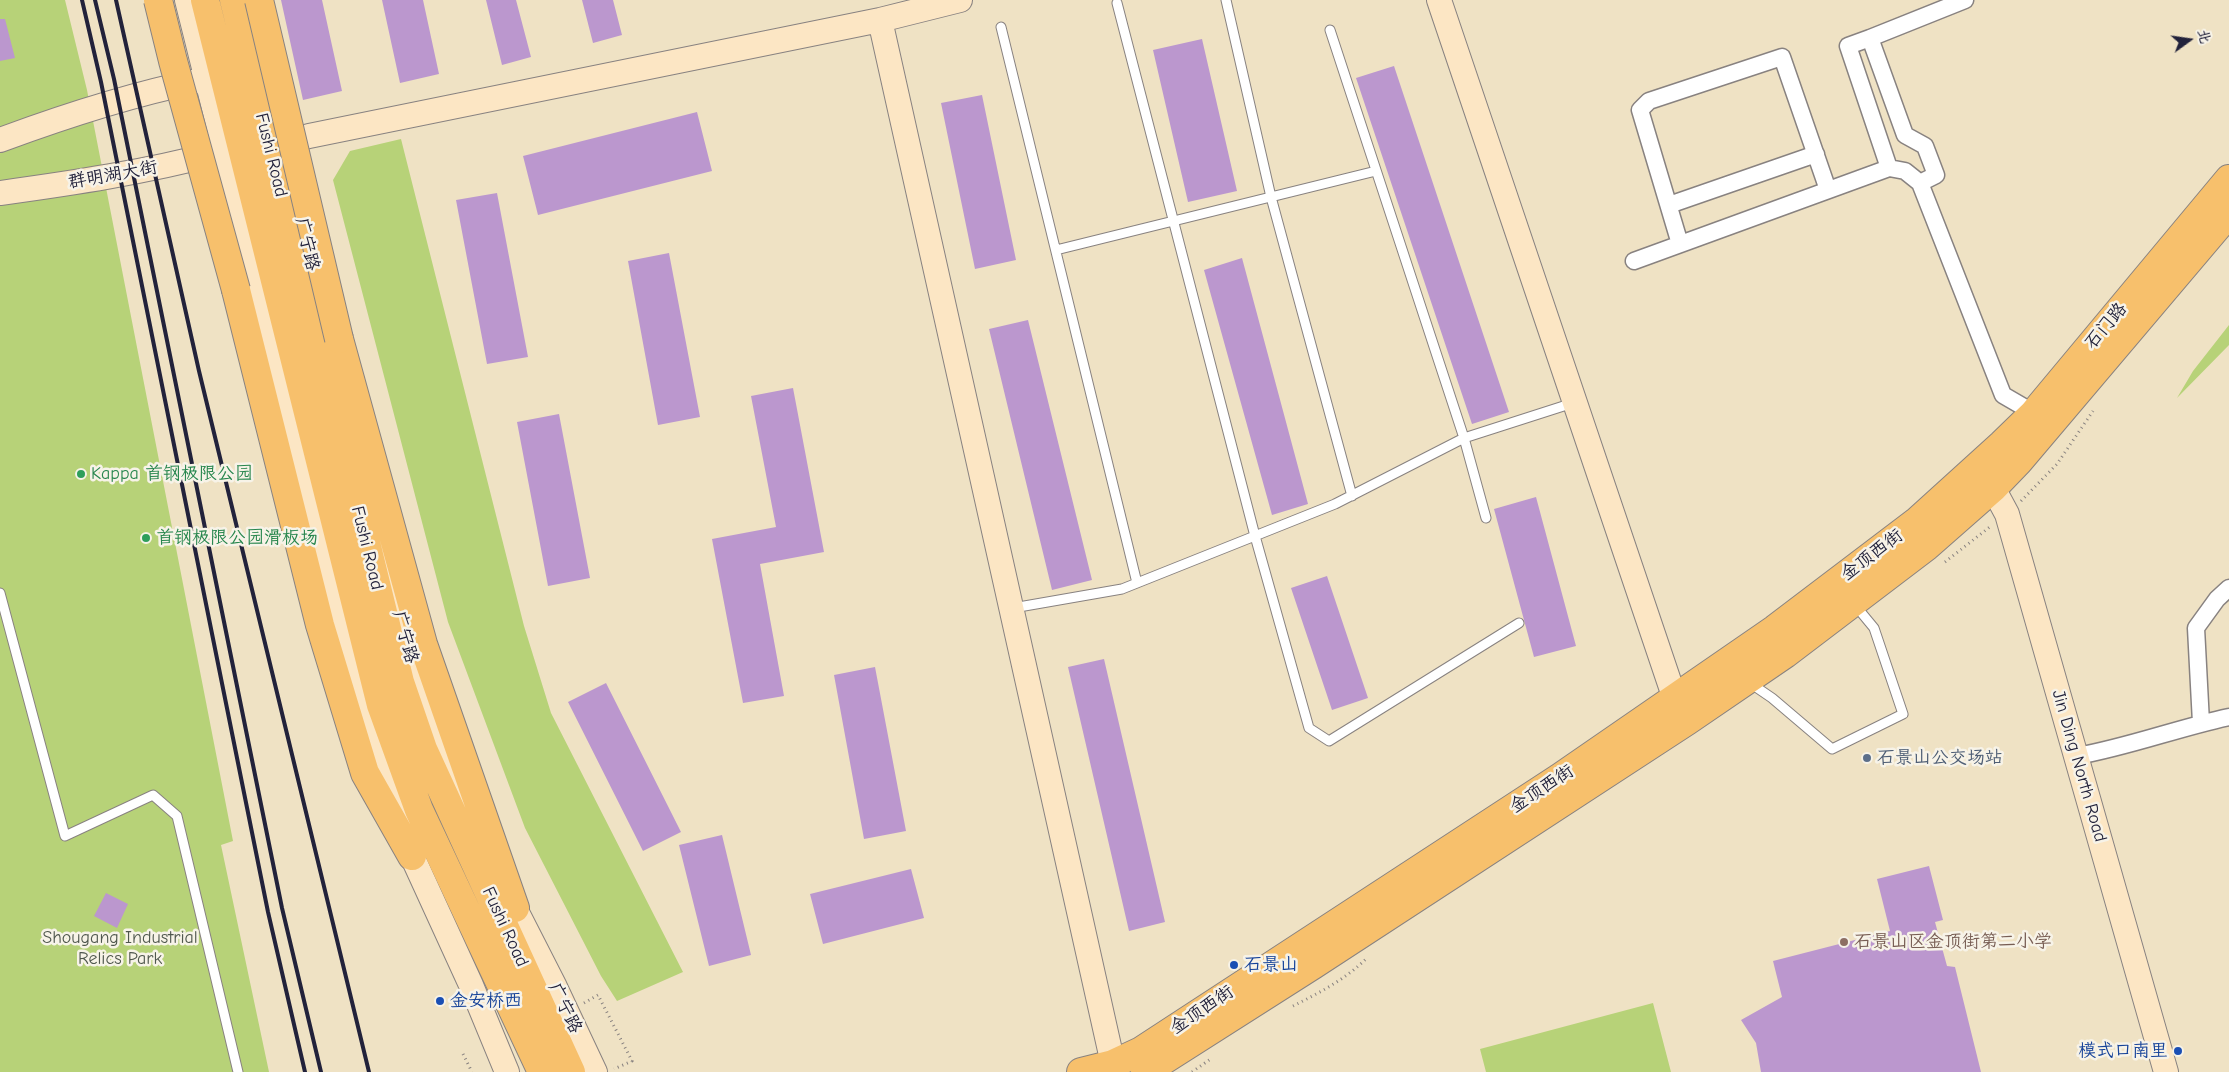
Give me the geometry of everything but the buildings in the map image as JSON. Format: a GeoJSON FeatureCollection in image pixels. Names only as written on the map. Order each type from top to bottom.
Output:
{"type":"FeatureCollection","features":[{"type":"Feature","properties":{"kind":"highway"},"geometry":{"type":"LineString","coordinates":[[158,0],[236,290],[320,625],[365,773],[412,856]]}},
{"type":"Feature","properties":{"kind":"highway","name":"Fushi Road"},"geometry":{"type":"LineString","coordinates":[[205,0],[381,706],[419,810],[542,1072]]}},
{"type":"Feature","properties":{"kind":"highway","name":"Fushi Road"},"geometry":{"type":"LineString","coordinates":[[234,0],[400,682],[423,748],[571,1072]]}},
{"type":"Feature","properties":{"kind":"highway"},"geometry":{"type":"LineString","coordinates":[[259,0],[339,339],[423,644],[514,908]]}},
{"type":"Feature","properties":{"kind":"highway","name":"石门路"},"geometry":{"type":"LineString","coordinates":[[1985,477],[2034,413],[2229,179]]}},
{"type":"Feature","properties":{"kind":"highway","name":"石门路"},"geometry":{"type":"LineString","coordinates":[[1985,477],[2019,461],[2229,213]]}},
{"type":"Feature","properties":{"kind":"highway","name":"金顶西街"},"geometry":{"type":"LineString","coordinates":[[1081,1072],[1113,1064],[1154,1042],[1558,778],[1676,699],[1775,629],[1927,546],[1985,477]]}},
{"type":"Feature","properties":{"kind":"highway","name":"金顶西街"},"geometry":{"type":"LineString","coordinates":[[1145,1072],[1314,966],[1785,654],[1844,593]]}},
{"type":"Feature","properties":{"kind":"street"},"geometry":{"type":"LineString","coordinates":[[187,0],[365,712],[412,856],[471,986],[507,1072]]}},
{"type":"Feature","properties":{"kind":"street","name":"广宁路"},"geometry":{"type":"LineString","coordinates":[[250,0],[342,387],[412,663],[443,750],[478,836],[555,987],[595,1072]]}},
{"type":"Feature","properties":{"kind":"street"},"geometry":{"type":"LineString","coordinates":[[284,143],[309,136],[880,20],[960,0]]}},
{"type":"Feature","properties":{"kind":"street"},"geometry":{"type":"LineString","coordinates":[[1439,0],[1676,699]]}},
{"type":"Feature","properties":{"kind":"street"},"geometry":{"type":"LineString","coordinates":[[1890,168],[1848,46],[1965,0]]}},
{"type":"Feature","properties":{"kind":"street"},"geometry":{"type":"LineString","coordinates":[[880,20],[1113,1064]]}},
{"type":"Feature","properties":{"kind":"street"},"geometry":{"type":"LineString","coordinates":[[1870,38],[1905,135],[1925,146],[1936,176],[1920,182]]}},
{"type":"Feature","properties":{"kind":"street"},"geometry":{"type":"LineString","coordinates":[[1680,244],[1640,110],[1649,101],[1782,57],[1828,190]]}},
{"type":"Feature","properties":{"kind":"street"},"geometry":{"type":"LineString","coordinates":[[0,140],[68,115],[165,88],[206,80]]}},
{"type":"Feature","properties":{"kind":"street","name":"群明湖大街"},"geometry":{"type":"LineString","coordinates":[[0,193],[73,183],[224,152]]}},
{"type":"Feature","properties":{"kind":"street"},"geometry":{"type":"LineString","coordinates":[[1669,205],[1816,154]]}},
{"type":"Feature","properties":{"kind":"street"},"geometry":{"type":"LineString","coordinates":[[1634,261],[1890,168],[1905,171],[1920,182],[2004,395],[2034,413]]}},
{"type":"Feature","properties":{"kind":"street","name":"Jin Ding North Road"},"geometry":{"type":"LineString","coordinates":[[1985,477],[2007,514],[2166,1072]]}},
{"type":"Feature","properties":{"kind":"street"},"geometry":{"type":"LineString","coordinates":[[2201,723],[2196,628],[2217,599],[2229,588]]}},
{"type":"Feature","properties":{"kind":"street"},"geometry":{"type":"LineString","coordinates":[[2077,756],[2100,752],[2201,723],[2229,717]]}},
{"type":"Feature","properties":{"kind":"lane"},"geometry":{"type":"LineString","coordinates":[[1226,0],[1271,197],[1352,496]]}},
{"type":"Feature","properties":{"kind":"lane"},"geometry":{"type":"LineString","coordinates":[[1117,3],[1255,536],[1309,728],[1329,741],[1519,623]]}},
{"type":"Feature","properties":{"kind":"lane"},"geometry":{"type":"LineString","coordinates":[[1001,26],[1137,583]]}},
{"type":"Feature","properties":{"kind":"lane"},"geometry":{"type":"LineString","coordinates":[[1330,30],[1464,438],[1486,518]]}},
{"type":"Feature","properties":{"kind":"lane"},"geometry":{"type":"LineString","coordinates":[[1056,250],[1376,171]]}},
{"type":"Feature","properties":{"kind":"lane"},"geometry":{"type":"LineString","coordinates":[[1010,609],[1122,589],[1352,496],[1464,438],[1574,402]]}},
{"type":"Feature","properties":{"kind":"lane"},"geometry":{"type":"LineString","coordinates":[[0,593],[65,836],[153,795],[177,816],[238,1072]]}},
{"type":"Feature","properties":{"kind":"lane"},"geometry":{"type":"LineString","coordinates":[[1746,680],[1772,698],[1832,749],[1903,714],[1874,628],[1844,593]]}},
{"type":"Feature","properties":{"kind":"path"},"geometry":{"type":"LineString","coordinates":[[598,995],[632,1061],[609,1072]]}},
{"type":"Feature","properties":{"kind":"path"},"geometry":{"type":"LineString","coordinates":[[464,1054],[472,1072]]}},
{"type":"Feature","properties":{"kind":"green space","name":"Shougang Industrial Relics Park"},"geometry":{"type":"Polygon","coordinates":[[[0,0],[65,0],[87,90],[233,841],[221,845],[269,1072],[0,1072],[0,0]]]}},
{"type":"Feature","properties":{"kind":"green space"},"geometry":{"type":"Polygon","coordinates":[[[401,139],[524,626],[551,713],[683,972],[617,1001],[601,976],[525,828],[448,622],[333,180],[350,151],[401,139]]]}},
{"type":"Feature","properties":{"kind":"green space"},"geometry":{"type":"Polygon","coordinates":[[[2229,325],[2229,345],[2177,398],[2193,371],[2229,325]]]}},
{"type":"Feature","properties":{"kind":"green space"},"geometry":{"type":"Polygon","coordinates":[[[1653,1003],[1671,1072],[1486,1072],[1480,1049],[1653,1003]]]}},
{"type":"Feature","properties":{"kind":"railway"},"geometry":{"type":"LineString","coordinates":[[82,0],[101,82],[268,912],[305,1072]]}},
{"type":"Feature","properties":{"kind":"railway"},"geometry":{"type":"LineString","coordinates":[[95,0],[114,79],[282,908],[321,1072]]}},
{"type":"Feature","properties":{"kind":"railway"},"geometry":{"type":"LineString","coordinates":[[116,0],[199,371],[369,1072]]}},
{"type":"Feature","properties":{"kind":"place","name":"Kappa 首钢极限公园"},"geometry":{"type":"Point","coordinates":[81,474]}},
{"type":"Feature","properties":{"kind":"place","name":"首钢极限公园滑板场"},"geometry":{"type":"Point","coordinates":[146,538]}},
{"type":"Feature","properties":{"kind":"place","name":"石景山公交场站"},"geometry":{"type":"Point","coordinates":[1867,758]}},
{"type":"Feature","properties":{"kind":"place","name":"石景山区金顶街第二小学"},"geometry":{"type":"Point","coordinates":[1844,942]}},
{"type":"Feature","properties":{"kind":"place","name":"石景山"},"geometry":{"type":"Point","coordinates":[1234,965]}},
{"type":"Feature","properties":{"kind":"place","name":"金安桥西"},"geometry":{"type":"Point","coordinates":[440,1001]}},
{"type":"Feature","properties":{"kind":"place","name":"模式口南里"},"geometry":{"type":"Point","coordinates":[2178,1051]}}]}
